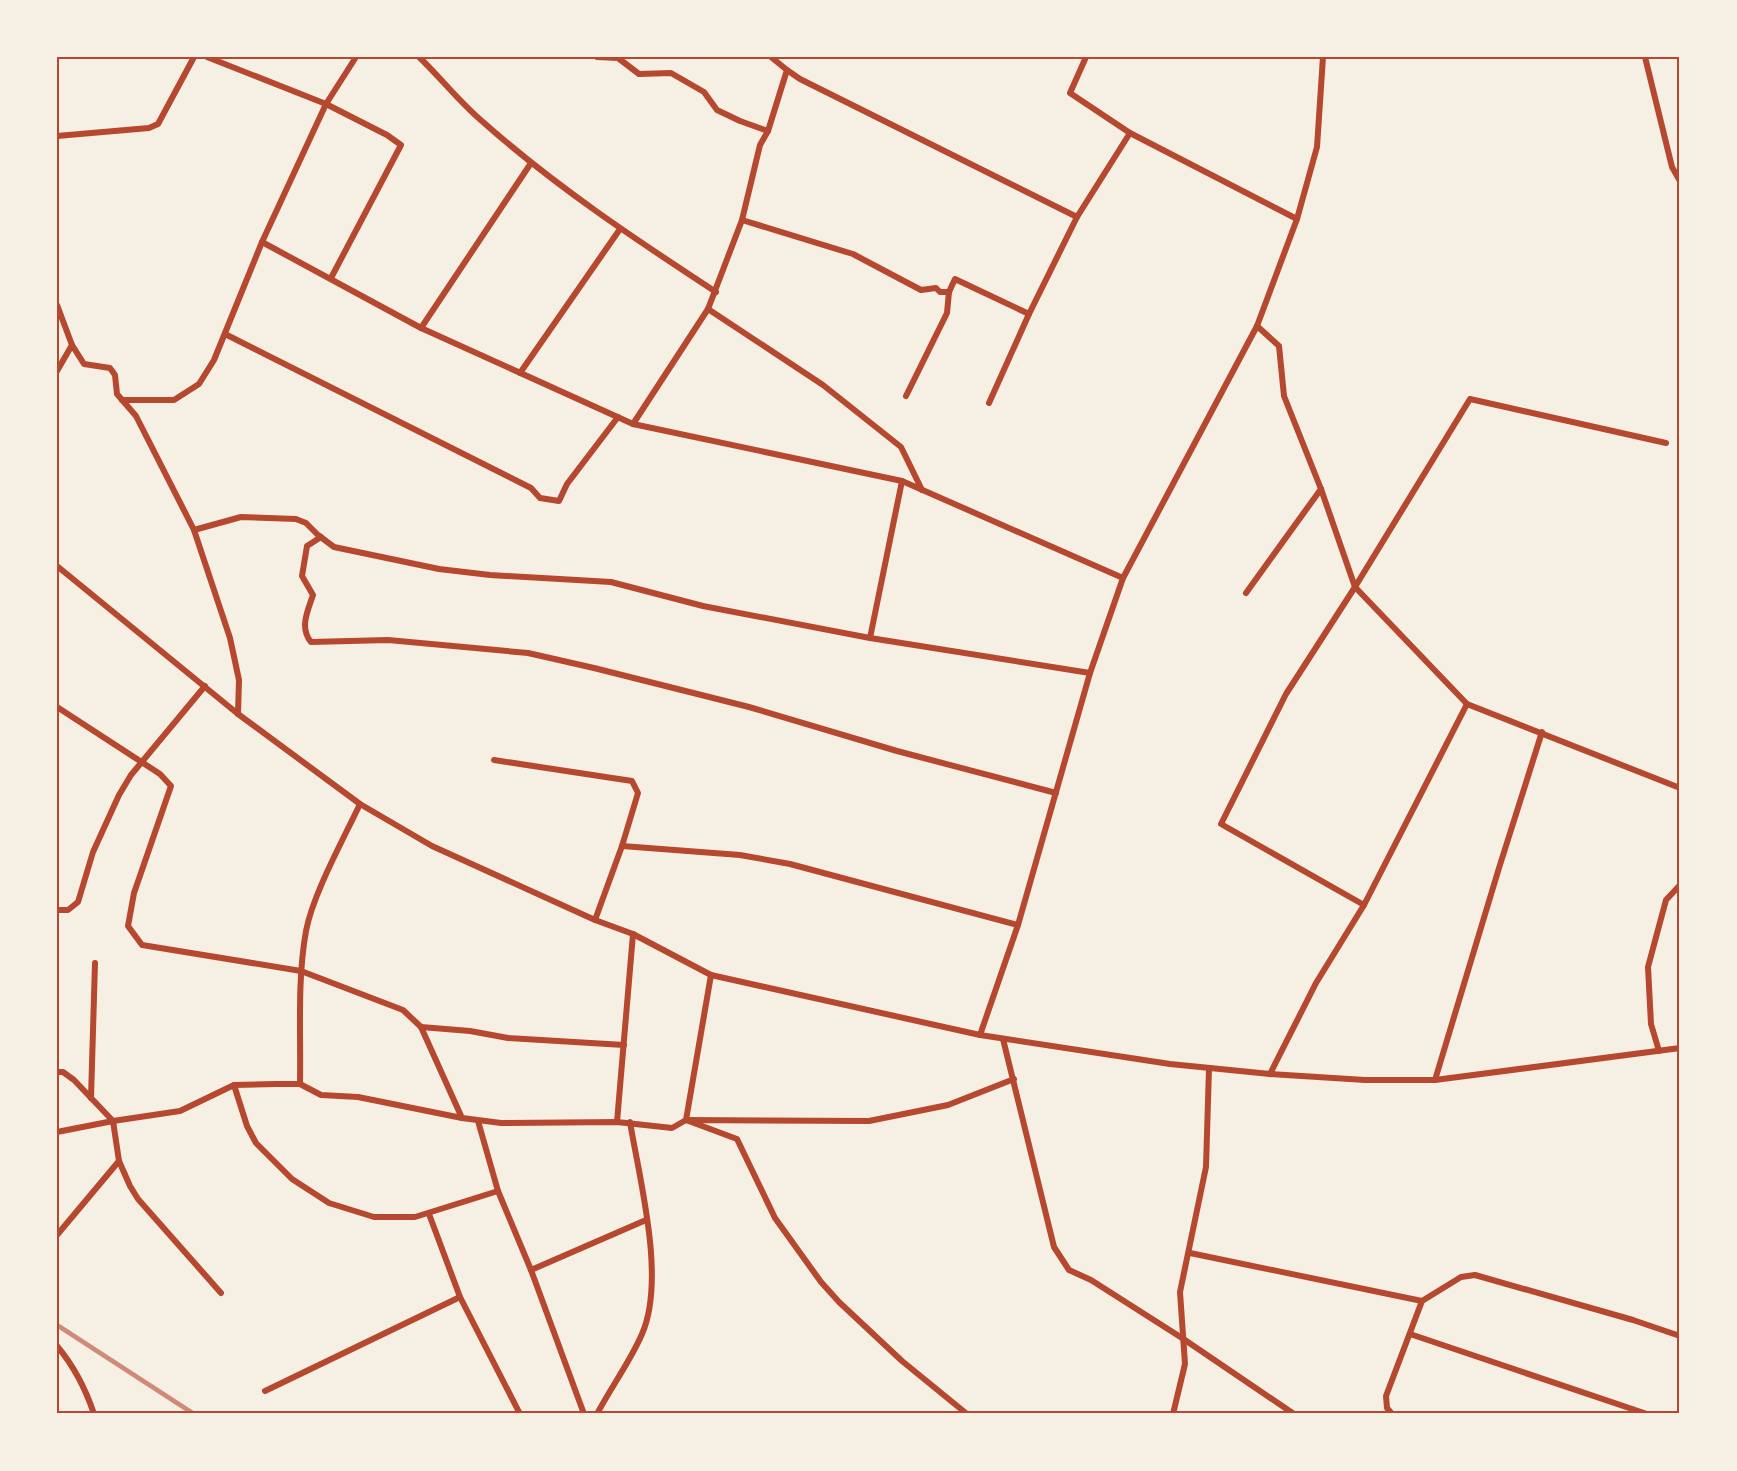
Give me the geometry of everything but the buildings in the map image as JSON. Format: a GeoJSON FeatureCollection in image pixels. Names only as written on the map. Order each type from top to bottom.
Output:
{"type":"FeatureCollection","features":[{"type":"Feature","properties":{"kind":"street"},"geometry":{"type":"LineString","coordinates":[[57,136],[149,128],[158,124],[194,57]]}},
{"type":"Feature","properties":{"kind":"street"},"geometry":{"type":"LineString","coordinates":[[207,57],[326,104],[387,135],[401,145],[331,278]]}},
{"type":"Feature","properties":{"kind":"street"},"geometry":{"type":"LineString","coordinates":[[122,399],[174,400],[199,384],[214,360],[262,242],[326,104],[356,57]]}},
{"type":"Feature","properties":{"kind":"street"},"geometry":{"type":"LineString","coordinates":[[419,57],[480,120],[531,163],[620,229],[716,292]]}},
{"type":"Feature","properties":{"kind":"street"},"geometry":{"type":"LineString","coordinates":[[597,57],[618,58],[639,74],[671,73],[704,92],[717,110],[740,122],[768,131]]}},
{"type":"Feature","properties":{"kind":"street"},"geometry":{"type":"LineString","coordinates":[[771,57],[786,70],[1077,216]]}},
{"type":"Feature","properties":{"kind":"street"},"geometry":{"type":"LineString","coordinates":[[1086,57],[1071,93],[1130,133],[1297,219]]}},
{"type":"Feature","properties":{"kind":"street"},"geometry":{"type":"LineString","coordinates":[[980,1035],[1018,925],[1090,673],[1123,578],[1257,326],[1297,219],[1317,147],[1323,57]]}},
{"type":"Feature","properties":{"kind":"street"},"geometry":{"type":"LineString","coordinates":[[1645,57],[1672,167],[1680,181]]}},
{"type":"Feature","properties":{"kind":"street"},"geometry":{"type":"LineString","coordinates":[[633,424],[708,309],[716,292],[729,250],[742,220],[760,145],[768,131],[786,70]]}},
{"type":"Feature","properties":{"kind":"street"},"geometry":{"type":"LineString","coordinates":[[989,403],[1077,216],[1130,133]]}},
{"type":"Feature","properties":{"kind":"street"},"geometry":{"type":"LineString","coordinates":[[422,328],[531,163]]}},
{"type":"Feature","properties":{"kind":"street"},"geometry":{"type":"LineString","coordinates":[[742,220],[853,254],[921,290],[936,288],[940,292],[950,292]]}},
{"type":"Feature","properties":{"kind":"street"},"geometry":{"type":"LineString","coordinates":[[520,373],[620,229]]}},
{"type":"Feature","properties":{"kind":"street"},"geometry":{"type":"LineString","coordinates":[[262,242],[422,328],[633,424],[902,481],[1123,578]]}},
{"type":"Feature","properties":{"kind":"street"},"geometry":{"type":"LineString","coordinates":[[906,396],[947,313],[950,292],[955,279],[1029,314]]}},
{"type":"Feature","properties":{"kind":"street"},"geometry":{"type":"LineString","coordinates":[[57,305],[72,345],[84,364],[110,368],[115,375],[117,394],[136,416],[194,530],[230,638],[239,680],[238,714]]}},
{"type":"Feature","properties":{"kind":"street"},"geometry":{"type":"LineString","coordinates":[[708,309],[823,385],[901,447],[922,491]]}},
{"type":"Feature","properties":{"kind":"street"},"geometry":{"type":"LineString","coordinates":[[1257,326],[1279,346],[1284,396],[1321,489],[1355,587],[1467,704],[1680,788]]}},
{"type":"Feature","properties":{"kind":"street"},"geometry":{"type":"LineString","coordinates":[[225,334],[531,488],[540,498],[559,501],[567,484],[618,417]]}},
{"type":"Feature","properties":{"kind":"street"},"geometry":{"type":"LineString","coordinates":[[57,371],[72,345]]}},
{"type":"Feature","properties":{"kind":"street"},"geometry":{"type":"LineString","coordinates":[[1365,905],[1221,824],[1286,694],[1355,587],[1470,399],[1666,443]]}},
{"type":"Feature","properties":{"kind":"street"},"geometry":{"type":"LineString","coordinates":[[870,638],[902,481]]}},
{"type":"Feature","properties":{"kind":"street"},"geometry":{"type":"LineString","coordinates":[[1246,593],[1321,489]]}},
{"type":"Feature","properties":{"kind":"street"},"geometry":{"type":"LineString","coordinates":[[194,530],[241,517],[297,519],[306,523],[334,546],[440,569],[490,576],[611,582],[703,606],[870,638],[1090,673]]}},
{"type":"Feature","properties":{"kind":"street"},"geometry":{"type":"LineString","coordinates":[[321,537],[307,546],[302,576],[313,595],[305,620],[305,632],[311,642],[388,640],[528,653],[749,707],[897,751],[1056,793]]}},
{"type":"Feature","properties":{"kind":"street"},"geometry":{"type":"LineString","coordinates":[[57,566],[238,714],[360,804],[432,846],[595,920],[633,934],[711,975],[980,1035],[1170,1064],[1270,1074],[1376,1080],[1435,1080],[1680,1048]]}},
{"type":"Feature","properties":{"kind":"street"},"geometry":{"type":"LineString","coordinates":[[57,910],[68,910],[78,902],[97,843],[131,774],[205,686]]}},
{"type":"Feature","properties":{"kind":"street"},"geometry":{"type":"LineString","coordinates":[[1270,1074],[1316,984],[1365,905],[1467,704]]}},
{"type":"Feature","properties":{"kind":"street"},"geometry":{"type":"LineString","coordinates":[[57,707],[160,774],[171,786],[132,904],[128,926],[141,944],[302,972],[403,1010],[421,1027],[462,1118]]}},
{"type":"Feature","properties":{"kind":"street"},"geometry":{"type":"LineString","coordinates":[[1435,1080],[1498,868],[1542,732]]}},
{"type":"Feature","properties":{"kind":"street"},"geometry":{"type":"LineString","coordinates":[[494,760],[632,781],[638,793],[622,846],[595,920]]}},
{"type":"Feature","properties":{"kind":"street"},"geometry":{"type":"LineString","coordinates":[[300,1084],[302,972],[306,930],[316,902],[360,804]]}},
{"type":"Feature","properties":{"kind":"street"},"geometry":{"type":"LineString","coordinates":[[622,846],[740,855],[790,864],[1018,925]]}},
{"type":"Feature","properties":{"kind":"street"},"geometry":{"type":"LineString","coordinates":[[1659,1051],[1651,1024],[1648,968],[1666,900],[1680,885]]}},
{"type":"Feature","properties":{"kind":"street"},"geometry":{"type":"LineString","coordinates":[[617,1122],[633,934]]}},
{"type":"Feature","properties":{"kind":"street"},"geometry":{"type":"LineString","coordinates":[[91,1098],[95,963]]}},
{"type":"Feature","properties":{"kind":"street"},"geometry":{"type":"LineString","coordinates":[[686,1119],[711,975]]}},
{"type":"Feature","properties":{"kind":"street"},"geometry":{"type":"LineString","coordinates":[[421,1027],[470,1030],[508,1038],[624,1046]]}},
{"type":"Feature","properties":{"kind":"street"},"geometry":{"type":"LineString","coordinates":[[1003,1038],[1054,1247],[1069,1270],[1091,1280],[1182,1338],[1293,1414]]}},
{"type":"Feature","properties":{"kind":"street"},"geometry":{"type":"LineString","coordinates":[[1173,1414],[1185,1364],[1180,1292],[1206,1167],[1209,1068]]}},
{"type":"Feature","properties":{"kind":"street"},"geometry":{"type":"LineString","coordinates":[[57,1072],[63,1072],[74,1080],[112,1121],[119,1161],[138,1199],[221,1293]]}},
{"type":"Feature","properties":{"kind":"street"},"geometry":{"type":"LineString","coordinates":[[57,1132],[112,1121],[180,1112],[234,1085],[300,1084],[321,1095],[358,1096],[478,1121],[501,1123],[630,1122],[672,1128],[686,1119],[869,1121],[948,1105],[1014,1078]]}},
{"type":"Feature","properties":{"kind":"street"},"geometry":{"type":"LineString","coordinates":[[234,1085],[247,1126],[256,1143],[292,1179],[329,1203],[374,1217],[415,1217],[498,1191]]}},
{"type":"Feature","properties":{"kind":"street"},"geometry":{"type":"LineString","coordinates":[[686,1119],[737,1139],[775,1218],[822,1282],[839,1302],[902,1361],[967,1414]]}},
{"type":"Feature","properties":{"kind":"street"},"geometry":{"type":"LineString","coordinates":[[478,1121],[498,1191],[531,1270],[584,1414]]}},
{"type":"Feature","properties":{"kind":"street"},"geometry":{"type":"LineString","coordinates":[[597,1414],[642,1334],[650,1306],[653,1276],[630,1122]]}},
{"type":"Feature","properties":{"kind":"street"},"geometry":{"type":"LineString","coordinates":[[57,1235],[119,1161]]}},
{"type":"Feature","properties":{"kind":"street"},"geometry":{"type":"LineString","coordinates":[[429,1214],[460,1298],[520,1414]]}},
{"type":"Feature","properties":{"kind":"street"},"geometry":{"type":"LineString","coordinates":[[531,1270],[646,1220]]}},
{"type":"Feature","properties":{"kind":"street"},"geometry":{"type":"LineString","coordinates":[[1190,1252],[1422,1301]]}},
{"type":"Feature","properties":{"kind":"street"},"geometry":{"type":"LineString","coordinates":[[1392,1414],[1388,1408],[1386,1396],[1422,1301],[1461,1278],[1475,1275],[1633,1320],[1680,1336]]}},
{"type":"Feature","properties":{"kind":"street"},"geometry":{"type":"LineString","coordinates":[[265,1391],[460,1298]]}},
{"type":"Feature","properties":{"kind":"street"},"geometry":{"type":"LineString","coordinates":[[1410,1334],[1647,1414]]}},
{"type":"Feature","properties":{"kind":"street"},"geometry":{"type":"LineString","coordinates":[[57,1346],[66,1357],[89,1398],[94,1414]]}},
{"type":"Feature","properties":{"kind":"railway"},"geometry":{"type":"LineString","coordinates":[[57,1325],[194,1414]]}}]}
